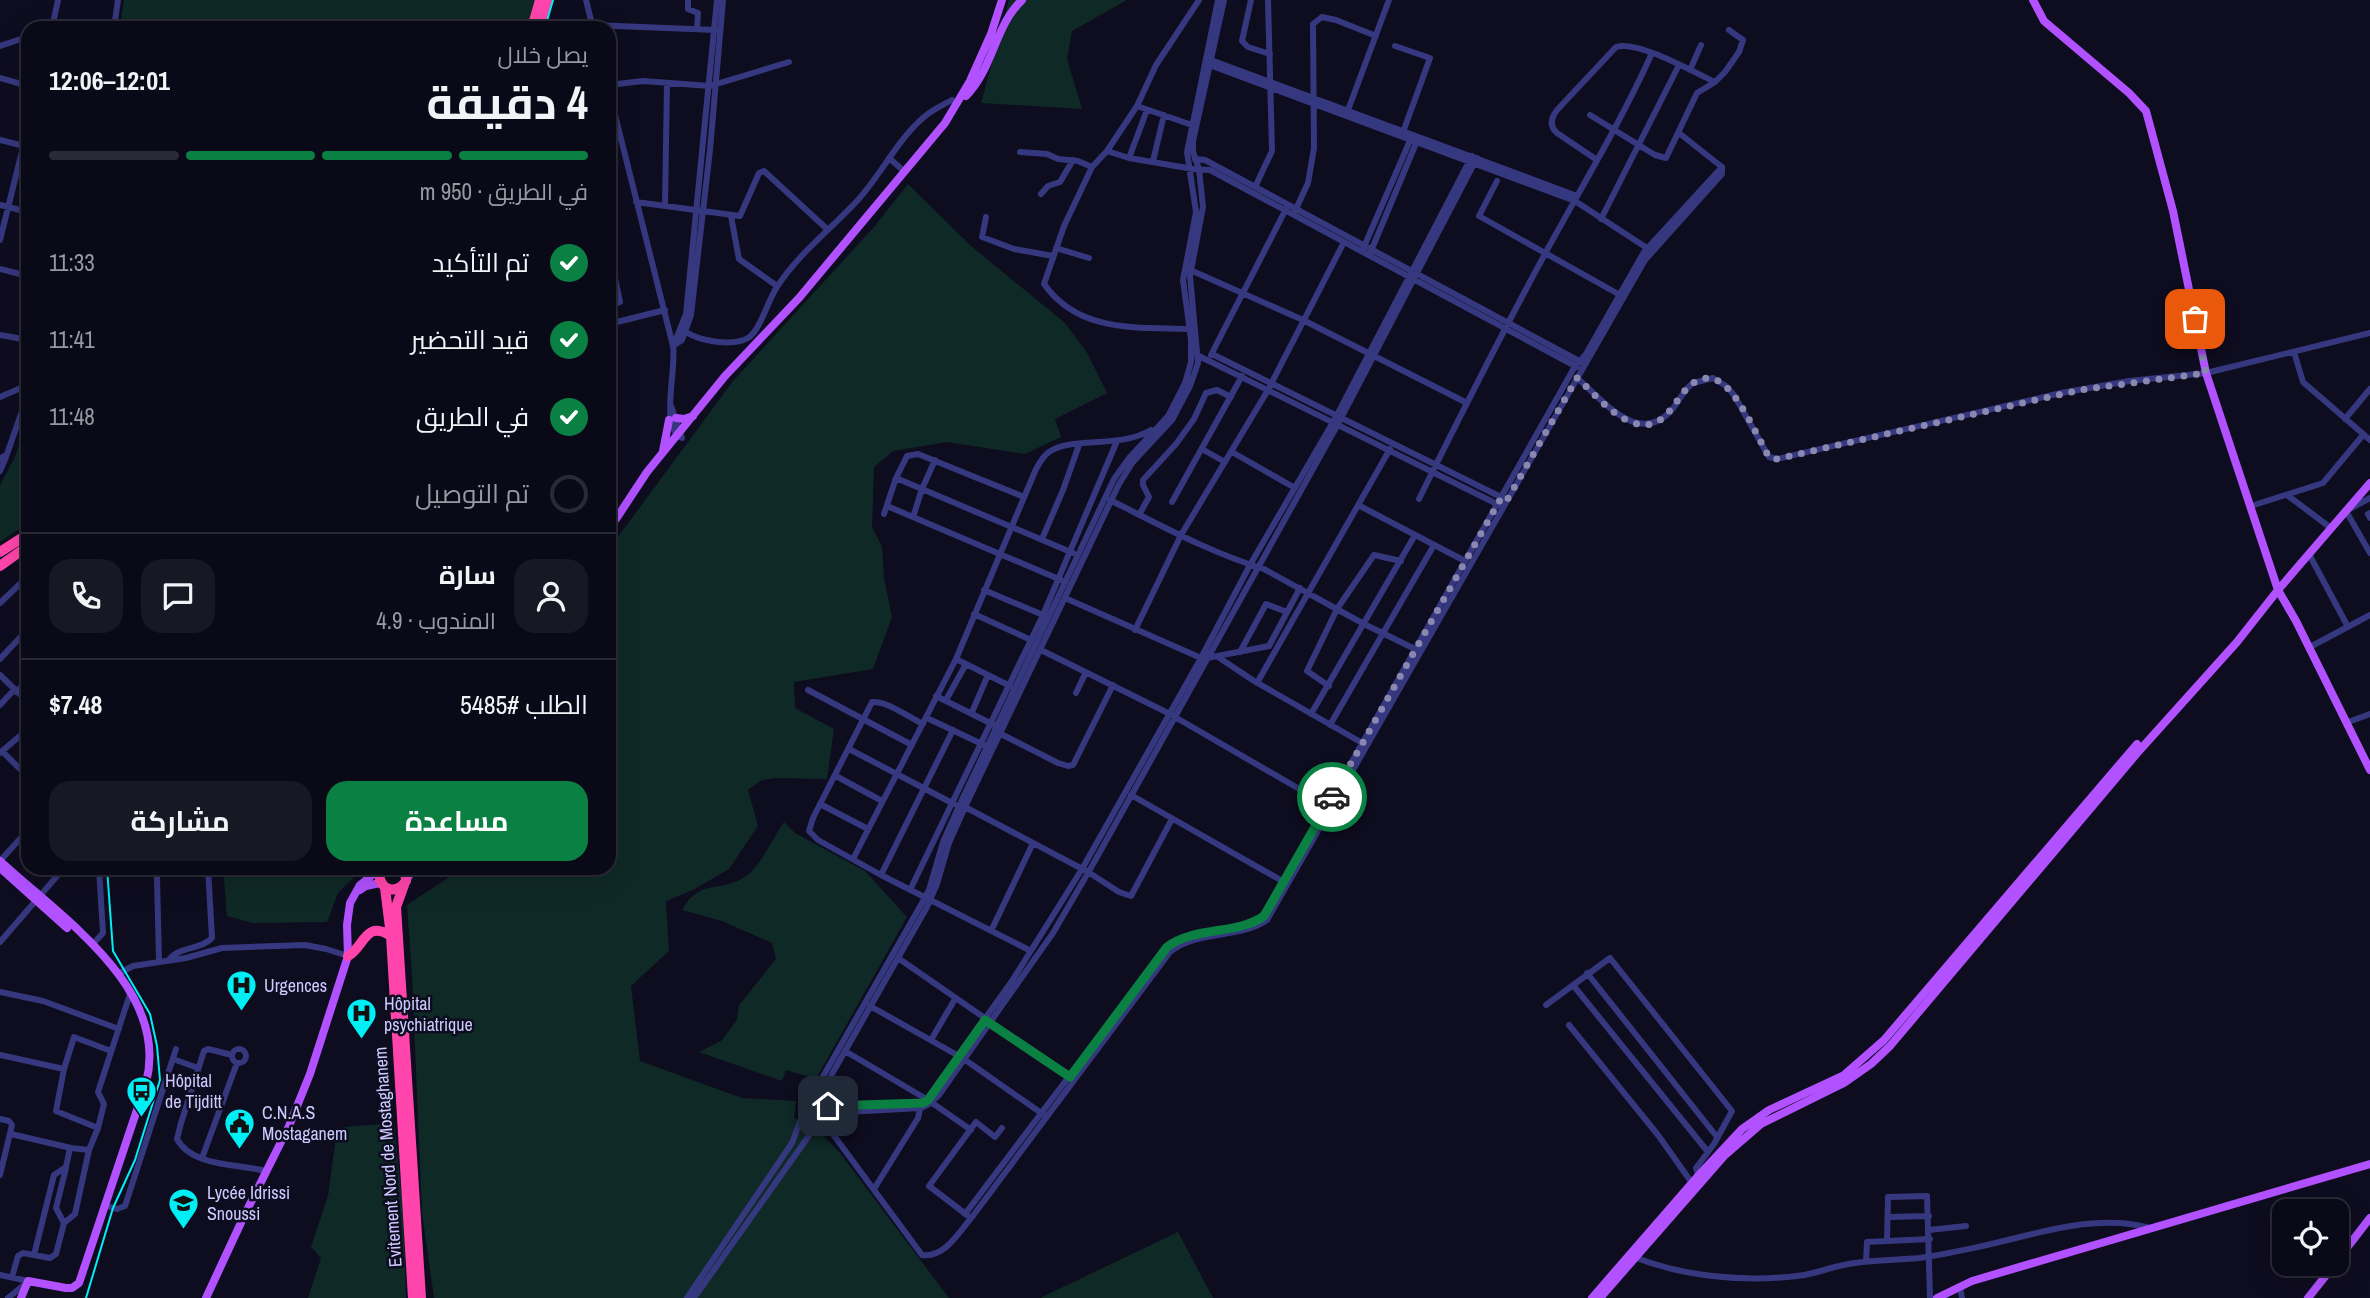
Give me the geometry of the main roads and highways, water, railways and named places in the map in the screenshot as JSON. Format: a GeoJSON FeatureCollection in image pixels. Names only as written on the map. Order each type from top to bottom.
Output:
{"type":"FeatureCollection","features":[{"type":"Feature","properties":{"kind":"highway"},"geometry":{"type":"LineString","coordinates":[[534,21],[540,0]]}},
{"type":"Feature","properties":{"kind":"highway"},"geometry":{"type":"LineString","coordinates":[[542,21],[547,0]]}},
{"type":"Feature","properties":{"kind":"highway"},"geometry":{"type":"LineString","coordinates":[[0,552],[21,538]]}},
{"type":"Feature","properties":{"kind":"highway"},"geometry":{"type":"LineString","coordinates":[[0,566],[21,551]]}},
{"type":"Feature","properties":{"kind":"highway","name":"Evitement Nord de Mostaghanem"},"geometry":{"type":"LineString","coordinates":[[379,875],[391,936],[413,1298]]}},
{"type":"Feature","properties":{"kind":"highway"},"geometry":{"type":"LineString","coordinates":[[383,886],[397,890],[405,883],[405,875]]}},
{"type":"Feature","properties":{"kind":"highway","name":"Evitement Nord de Mostaghanem"},"geometry":{"type":"LineString","coordinates":[[405,883],[396,907],[421,1298]]}},
{"type":"Feature","properties":{"kind":"highway"},"geometry":{"type":"LineString","coordinates":[[348,956],[354,954],[367,934],[380,931],[391,936]]}},
{"type":"Feature","properties":{"kind":"main road"},"geometry":{"type":"LineString","coordinates":[[616,519],[663,453],[736,364],[799,298],[905,172],[978,64],[1002,0]]}},
{"type":"Feature","properties":{"kind":"main road"},"geometry":{"type":"LineString","coordinates":[[954,103],[983,77],[1004,23],[1022,0]]}},
{"type":"Feature","properties":{"kind":"main road"},"geometry":{"type":"LineString","coordinates":[[2033,0],[2044,21],[2129,93],[2146,111],[2172,211],[2206,373],[2278,590],[2348,722],[2370,770]]}},
{"type":"Feature","properties":{"kind":"main road"},"geometry":{"type":"LineString","coordinates":[[616,519],[736,364]]}},
{"type":"Feature","properties":{"kind":"main road"},"geometry":{"type":"LineString","coordinates":[[663,453],[673,419],[688,418],[695,414]]}},
{"type":"Feature","properties":{"kind":"main road"},"geometry":{"type":"LineString","coordinates":[[1592,1298],[1632,1256],[1727,1143],[1754,1119],[1843,1075],[1884,1041],[2121,762],[2199,679],[2264,601],[2278,590],[2370,483]]}},
{"type":"Feature","properties":{"kind":"main road"},"geometry":{"type":"LineString","coordinates":[[0,861],[116,972]]}},
{"type":"Feature","properties":{"kind":"main road"},"geometry":{"type":"LineString","coordinates":[[0,868],[93,944],[116,972],[138,1006],[145,1023],[149,1048],[148,1077],[81,1279],[76,1286],[66,1288],[28,1281],[21,1298]]}},
{"type":"Feature","properties":{"kind":"main road"},"geometry":{"type":"LineString","coordinates":[[206,1298],[302,1095],[348,956],[348,912],[354,893],[371,875]]}},
{"type":"Feature","properties":{"kind":"main road"},"geometry":{"type":"LineString","coordinates":[[405,883],[409,875]]}},
{"type":"Feature","properties":{"kind":"main road"},"geometry":{"type":"LineString","coordinates":[[354,893],[366,886],[383,886]]}},
{"type":"Feature","properties":{"kind":"main road"},"geometry":{"type":"LineString","coordinates":[[1937,1298],[1972,1281],[2370,1164]]}},
{"type":"Feature","properties":{"kind":"main road"},"geometry":{"type":"LineString","coordinates":[[2349,1245],[2370,1217]]}},
{"type":"Feature","properties":{"kind":"main road"},"geometry":{"type":"LineString","coordinates":[[1600,1298],[1632,1256]]}},
{"type":"Feature","properties":{"kind":"main road"},"geometry":{"type":"LineString","coordinates":[[2308,1298],[2326,1276]]}},
{"type":"Feature","properties":{"kind":"tram line"},"geometry":{"type":"LineString","coordinates":[[547,21],[553,0]]}},
{"type":"Feature","properties":{"kind":"tram line"},"geometry":{"type":"LineString","coordinates":[[86,1298],[113,1208],[135,1160],[160,1080],[157,1046],[150,1014],[113,951],[108,875]]}},
{"type":"Feature","properties":{"kind":"place","name":"Urgences"},"geometry":{"type":"Point","coordinates":[241,1013]}},
{"type":"Feature","properties":{"kind":"place","name":"Hôpital psychiatrique"},"geometry":{"type":"Point","coordinates":[361,1041]}},
{"type":"Feature","properties":{"kind":"place","name":"Hôpital de Tijditt"},"geometry":{"type":"Point","coordinates":[142,1118]}},
{"type":"Feature","properties":{"kind":"place","name":"C.N.A.S Mostaganem"},"geometry":{"type":"Point","coordinates":[239,1150]}},
{"type":"Feature","properties":{"kind":"place","name":"Lycée Idrissi Snoussi"},"geometry":{"type":"Point","coordinates":[184,1230]}}]}
